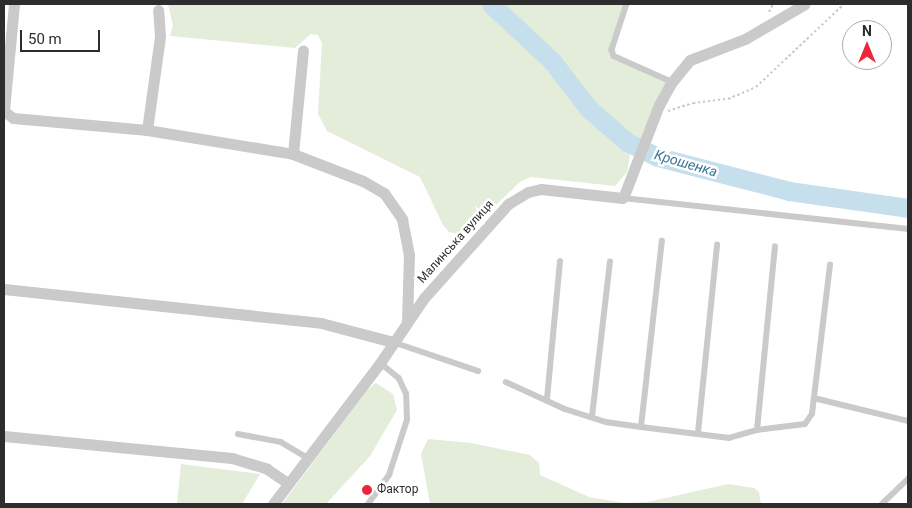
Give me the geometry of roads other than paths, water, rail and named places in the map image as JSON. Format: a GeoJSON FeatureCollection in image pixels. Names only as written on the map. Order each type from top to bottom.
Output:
{"type":"FeatureCollection","features":[{"type":"Feature","properties":{"kind":"street"},"geometry":{"type":"LineString","coordinates":[[14,4],[4,110],[13,118],[147,130],[293,154],[363,181],[384,193],[396,207],[402,219],[409,254],[407,323]]}},
{"type":"Feature","properties":{"kind":"street"},"geometry":{"type":"LineString","coordinates":[[624,195],[672,82],[690,60],[745,39],[805,4]]}},
{"type":"Feature","properties":{"kind":"street"},"geometry":{"type":"LineString","coordinates":[[147,130],[160,36],[158,10]]}},
{"type":"Feature","properties":{"kind":"street"},"geometry":{"type":"LineString","coordinates":[[293,154],[303,50]]}},
{"type":"Feature","properties":{"kind":"street","name":"Малинська вулиця"},"geometry":{"type":"LineString","coordinates":[[273,504],[380,362],[407,323],[465,249],[520,196],[548,189],[624,195]]}},
{"type":"Feature","properties":{"kind":"street"},"geometry":{"type":"LineString","coordinates":[[4,289],[321,323],[393,342]]}},
{"type":"Feature","properties":{"kind":"street"},"geometry":{"type":"LineString","coordinates":[[4,436],[232,458],[267,469],[288,483]]}},
{"type":"Feature","properties":{"kind":"lane"},"geometry":{"type":"LineString","coordinates":[[627,4],[612,50],[614,56],[672,82]]}},
{"type":"Feature","properties":{"kind":"lane","name":"Малинська вулиця"},"geometry":{"type":"LineString","coordinates":[[624,195],[908,229]]}},
{"type":"Feature","properties":{"kind":"lane"},"geometry":{"type":"LineString","coordinates":[[641,427],[662,241]]}},
{"type":"Feature","properties":{"kind":"lane"},"geometry":{"type":"LineString","coordinates":[[698,433],[718,245]]}},
{"type":"Feature","properties":{"kind":"lane"},"geometry":{"type":"LineString","coordinates":[[757,430],[775,247]]}},
{"type":"Feature","properties":{"kind":"lane"},"geometry":{"type":"LineString","coordinates":[[547,399],[560,262]]}},
{"type":"Feature","properties":{"kind":"lane"},"geometry":{"type":"LineString","coordinates":[[592,417],[610,262]]}},
{"type":"Feature","properties":{"kind":"lane"},"geometry":{"type":"LineString","coordinates":[[506,382],[592,417],[641,427],[730,438],[757,430],[805,424],[812,414],[830,265]]}},
{"type":"Feature","properties":{"kind":"lane"},"geometry":{"type":"LineString","coordinates":[[393,342],[478,371]]}},
{"type":"Feature","properties":{"kind":"lane"},"geometry":{"type":"LineString","coordinates":[[368,504],[389,475],[407,420],[406,394],[399,379],[380,362]]}},
{"type":"Feature","properties":{"kind":"lane"},"geometry":{"type":"LineString","coordinates":[[814,398],[908,421]]}},
{"type":"Feature","properties":{"kind":"lane"},"geometry":{"type":"LineString","coordinates":[[238,434],[281,442],[308,458]]}},
{"type":"Feature","properties":{"kind":"lane"},"geometry":{"type":"LineString","coordinates":[[882,504],[908,479]]}},
{"type":"Feature","properties":{"kind":"waterway","name":"Крошенка"},"geometry":{"type":"LineString","coordinates":[[491,4],[552,61],[588,108],[627,142],[658,157],[789,191],[908,208]]}},
{"type":"Feature","properties":{"kind":"place","name":"Фактор"},"geometry":{"type":"Point","coordinates":[367,490]}}]}
